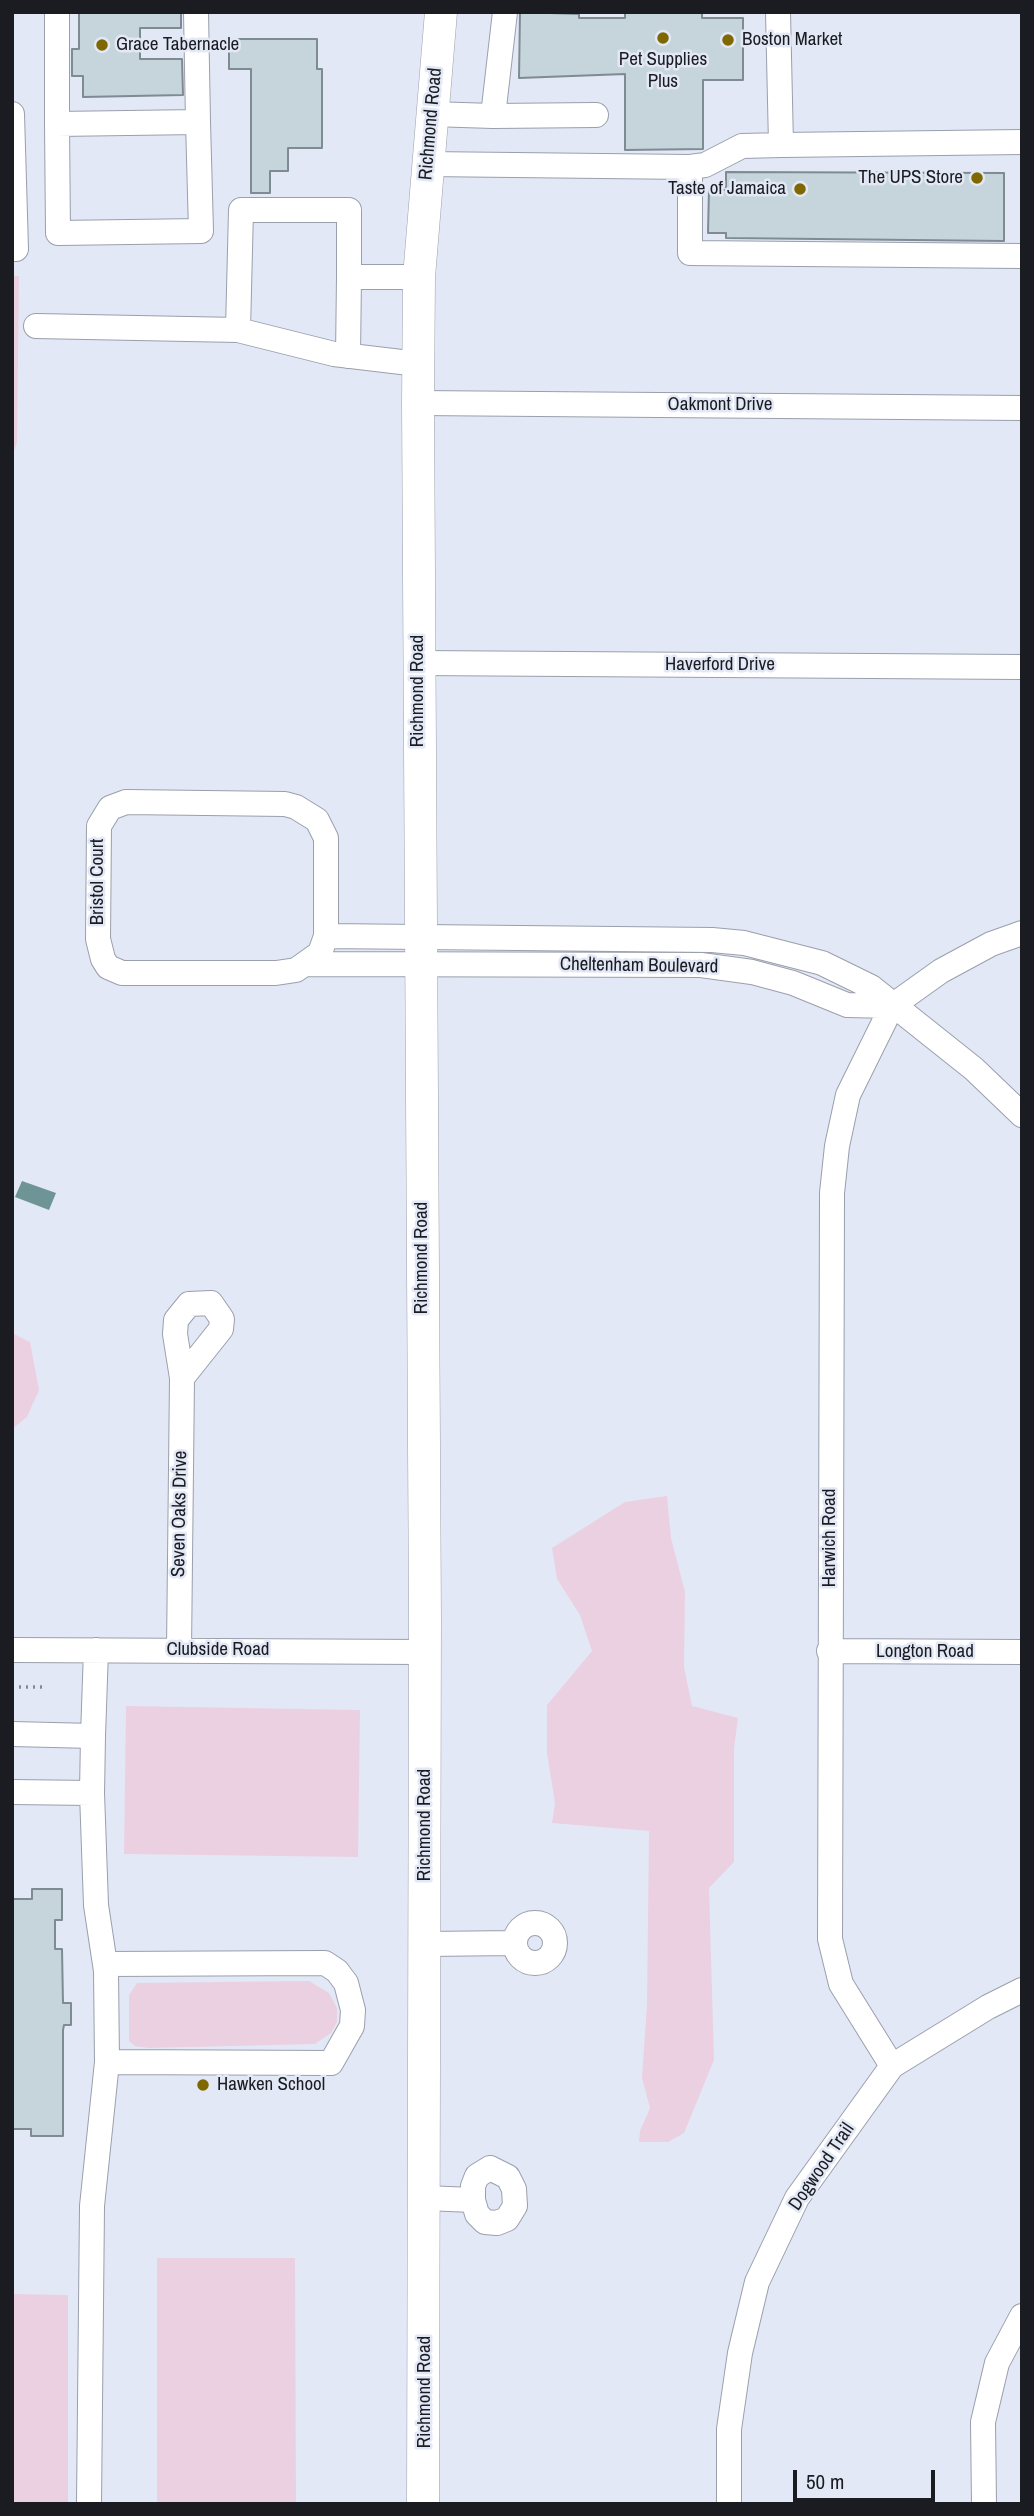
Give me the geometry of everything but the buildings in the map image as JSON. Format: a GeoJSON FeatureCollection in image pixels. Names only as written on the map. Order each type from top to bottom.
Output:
{"type":"FeatureCollection","features":[{"type":"Feature","properties":{"kind":"main road","name":"Richmond Road"},"geometry":{"type":"LineString","coordinates":[[424,2504],[425,1652],[418,365],[419,277],[426,164],[441,12]]}},
{"type":"Feature","properties":{"kind":"street"},"geometry":{"type":"LineString","coordinates":[[57,12],[58,233],[201,231],[196,12]]}},
{"type":"Feature","properties":{"kind":"street"},"geometry":{"type":"LineString","coordinates":[[493,116],[505,12]]}},
{"type":"Feature","properties":{"kind":"street"},"geometry":{"type":"LineString","coordinates":[[778,12],[781,145]]}},
{"type":"Feature","properties":{"kind":"street"},"geometry":{"type":"LineString","coordinates":[[12,114],[16,249],[12,249]]}},
{"type":"Feature","properties":{"kind":"street"},"geometry":{"type":"LineString","coordinates":[[431,114],[596,115]]}},
{"type":"Feature","properties":{"kind":"street"},"geometry":{"type":"LineString","coordinates":[[57,124],[198,122]]}},
{"type":"Feature","properties":{"kind":"street"},"geometry":{"type":"LineString","coordinates":[[426,164],[690,167],[705,165],[742,146],[1022,142]]}},
{"type":"Feature","properties":{"kind":"street"},"geometry":{"type":"LineString","coordinates":[[690,167],[690,253],[1022,256]]}},
{"type":"Feature","properties":{"kind":"street"},"geometry":{"type":"LineString","coordinates":[[238,330],[241,210],[349,210],[348,356]]}},
{"type":"Feature","properties":{"kind":"street"},"geometry":{"type":"LineString","coordinates":[[349,277],[419,277]]}},
{"type":"Feature","properties":{"kind":"street"},"geometry":{"type":"LineString","coordinates":[[36,326],[238,330],[348,356],[418,365]]}},
{"type":"Feature","properties":{"kind":"street","name":"Oakmont Drive"},"geometry":{"type":"LineString","coordinates":[[418,403],[1022,408]]}},
{"type":"Feature","properties":{"kind":"street","name":"Haverford Drive"},"geometry":{"type":"LineString","coordinates":[[418,663],[1022,667]]}},
{"type":"Feature","properties":{"kind":"street","name":"Bristol Court"},"geometry":{"type":"LineString","coordinates":[[308,964],[296,970],[276,973],[121,972],[108,967],[98,939],[97,846],[104,815],[110,808],[126,803],[285,804],[307,812],[317,820],[326,838],[326,936]]}},
{"type":"Feature","properties":{"kind":"street"},"geometry":{"type":"LineString","coordinates":[[1022,933],[991,944],[941,971],[892,1006],[974,1069],[1022,1115]]}},
{"type":"Feature","properties":{"kind":"street"},"geometry":{"type":"LineString","coordinates":[[308,964],[320,953],[326,936],[420,950]]}},
{"type":"Feature","properties":{"kind":"street"},"geometry":{"type":"LineString","coordinates":[[308,964],[420,950]]}},
{"type":"Feature","properties":{"kind":"street","name":"Cheltenham Boulevard"},"geometry":{"type":"LineString","coordinates":[[420,950],[701,965],[752,972],[793,983],[847,1004],[892,1006]]}},
{"type":"Feature","properties":{"kind":"street","name":"Harwich Road"},"geometry":{"type":"LineString","coordinates":[[892,1006],[848,1095],[835,1158],[832,1193],[829,1651],[830,1938],[841,1984],[892,2066]]}},
{"type":"Feature","properties":{"kind":"street","name":"Seven Oaks Drive"},"geometry":{"type":"LineString","coordinates":[[179,1650],[183,1378]]}},
{"type":"Feature","properties":{"kind":"street","name":"Clubside Road"},"geometry":{"type":"LineString","coordinates":[[12,1650],[425,1652]]}},
{"type":"Feature","properties":{"kind":"street"},"geometry":{"type":"LineString","coordinates":[[89,2504],[92,2206],[107,2062],[105,1964],[97,1916],[92,1793],[96,1650]]}},
{"type":"Feature","properties":{"kind":"street","name":"Longton Road"},"geometry":{"type":"LineString","coordinates":[[829,1651],[1022,1652]]}},
{"type":"Feature","properties":{"kind":"street"},"geometry":{"type":"LineString","coordinates":[[12,1734],[93,1735]]}},
{"type":"Feature","properties":{"kind":"street"},"geometry":{"type":"LineString","coordinates":[[12,1792],[92,1793]]}},
{"type":"Feature","properties":{"kind":"street"},"geometry":{"type":"LineString","coordinates":[[425,1944],[515,1943]]}},
{"type":"Feature","properties":{"kind":"street"},"geometry":{"type":"LineString","coordinates":[[105,1964],[325,1963],[337,1971],[345,1983],[353,2010],[352,2026],[331,2063],[107,2062]]}},
{"type":"Feature","properties":{"kind":"street","name":"Dogwood Trail"},"geometry":{"type":"LineString","coordinates":[[729,2504],[729,2428],[740,2353],[757,2282],[797,2198],[892,2066],[988,2007],[1022,1990]]}},
{"type":"Feature","properties":{"kind":"street"},"geometry":{"type":"LineString","coordinates":[[425,2198],[473,2200]]}},
{"type":"Feature","properties":{"kind":"street"},"geometry":{"type":"LineString","coordinates":[[984,2504],[983,2422],[997,2363],[1022,2316]]}},
{"type":"Feature","properties":{"kind":"path"},"geometry":{"type":"LineString","coordinates":[[12,1687],[42,1687]]}},
{"type":"Feature","properties":{"kind":"shaded area"},"geometry":{"type":"Polygon","coordinates":[[[12,276],[19,276],[17,443],[12,456],[12,276]]]}},
{"type":"Feature","properties":{"kind":"shaded area"},"geometry":{"type":"Polygon","coordinates":[[[22,1181],[56,1193],[49,1210],[15,1197],[22,1181]]]}},
{"type":"Feature","properties":{"kind":"shaded area"},"geometry":{"type":"Polygon","coordinates":[[[12,1333],[30,1342],[39,1390],[27,1417],[12,1429],[12,1333]]]}},
{"type":"Feature","properties":{"kind":"shaded area"},"geometry":{"type":"Polygon","coordinates":[[[667,1496],[671,1538],[685,1592],[684,1667],[692,1706],[738,1718],[734,1748],[734,1862],[709,1888],[714,2060],[684,2133],[668,2142],[639,2142],[640,2131],[650,2108],[642,2078],[647,2004],[649,1831],[552,1823],[555,1803],[547,1753],[547,1705],[592,1651],[580,1615],[557,1579],[552,1548],[625,1502],[667,1496]]]}},
{"type":"Feature","properties":{"kind":"shaded area"},"geometry":{"type":"Polygon","coordinates":[[[126,1706],[360,1710],[358,1857],[124,1854],[126,1706]]]}},
{"type":"Feature","properties":{"kind":"shaded area"},"geometry":{"type":"Polygon","coordinates":[[[309,1981],[329,1993],[337,2008],[337,2022],[331,2033],[315,2044],[148,2048],[135,2046],[129,2041],[129,1995],[137,1983],[309,1981]]]}},
{"type":"Feature","properties":{"kind":"shaded area"},"geometry":{"type":"Polygon","coordinates":[[[157,2258],[295,2258],[296,2504],[157,2504],[157,2258]]]}},
{"type":"Feature","properties":{"kind":"shaded area"},"geometry":{"type":"Polygon","coordinates":[[[12,2294],[68,2295],[68,2504],[12,2504],[12,2294]]]}},
{"type":"Feature","properties":{"kind":"place","name":"Pet Supplies Plus"},"geometry":{"type":"Point","coordinates":[663,38]}},
{"type":"Feature","properties":{"kind":"place","name":"Boston Market"},"geometry":{"type":"Point","coordinates":[728,40]}},
{"type":"Feature","properties":{"kind":"place","name":"Grace Tabernacle"},"geometry":{"type":"Point","coordinates":[102,45]}},
{"type":"Feature","properties":{"kind":"place","name":"The UPS Store"},"geometry":{"type":"Point","coordinates":[977,178]}},
{"type":"Feature","properties":{"kind":"place","name":"Taste of Jamaica"},"geometry":{"type":"Point","coordinates":[800,189]}},
{"type":"Feature","properties":{"kind":"place","name":"Hawken School"},"geometry":{"type":"Point","coordinates":[203,2085]}}]}
